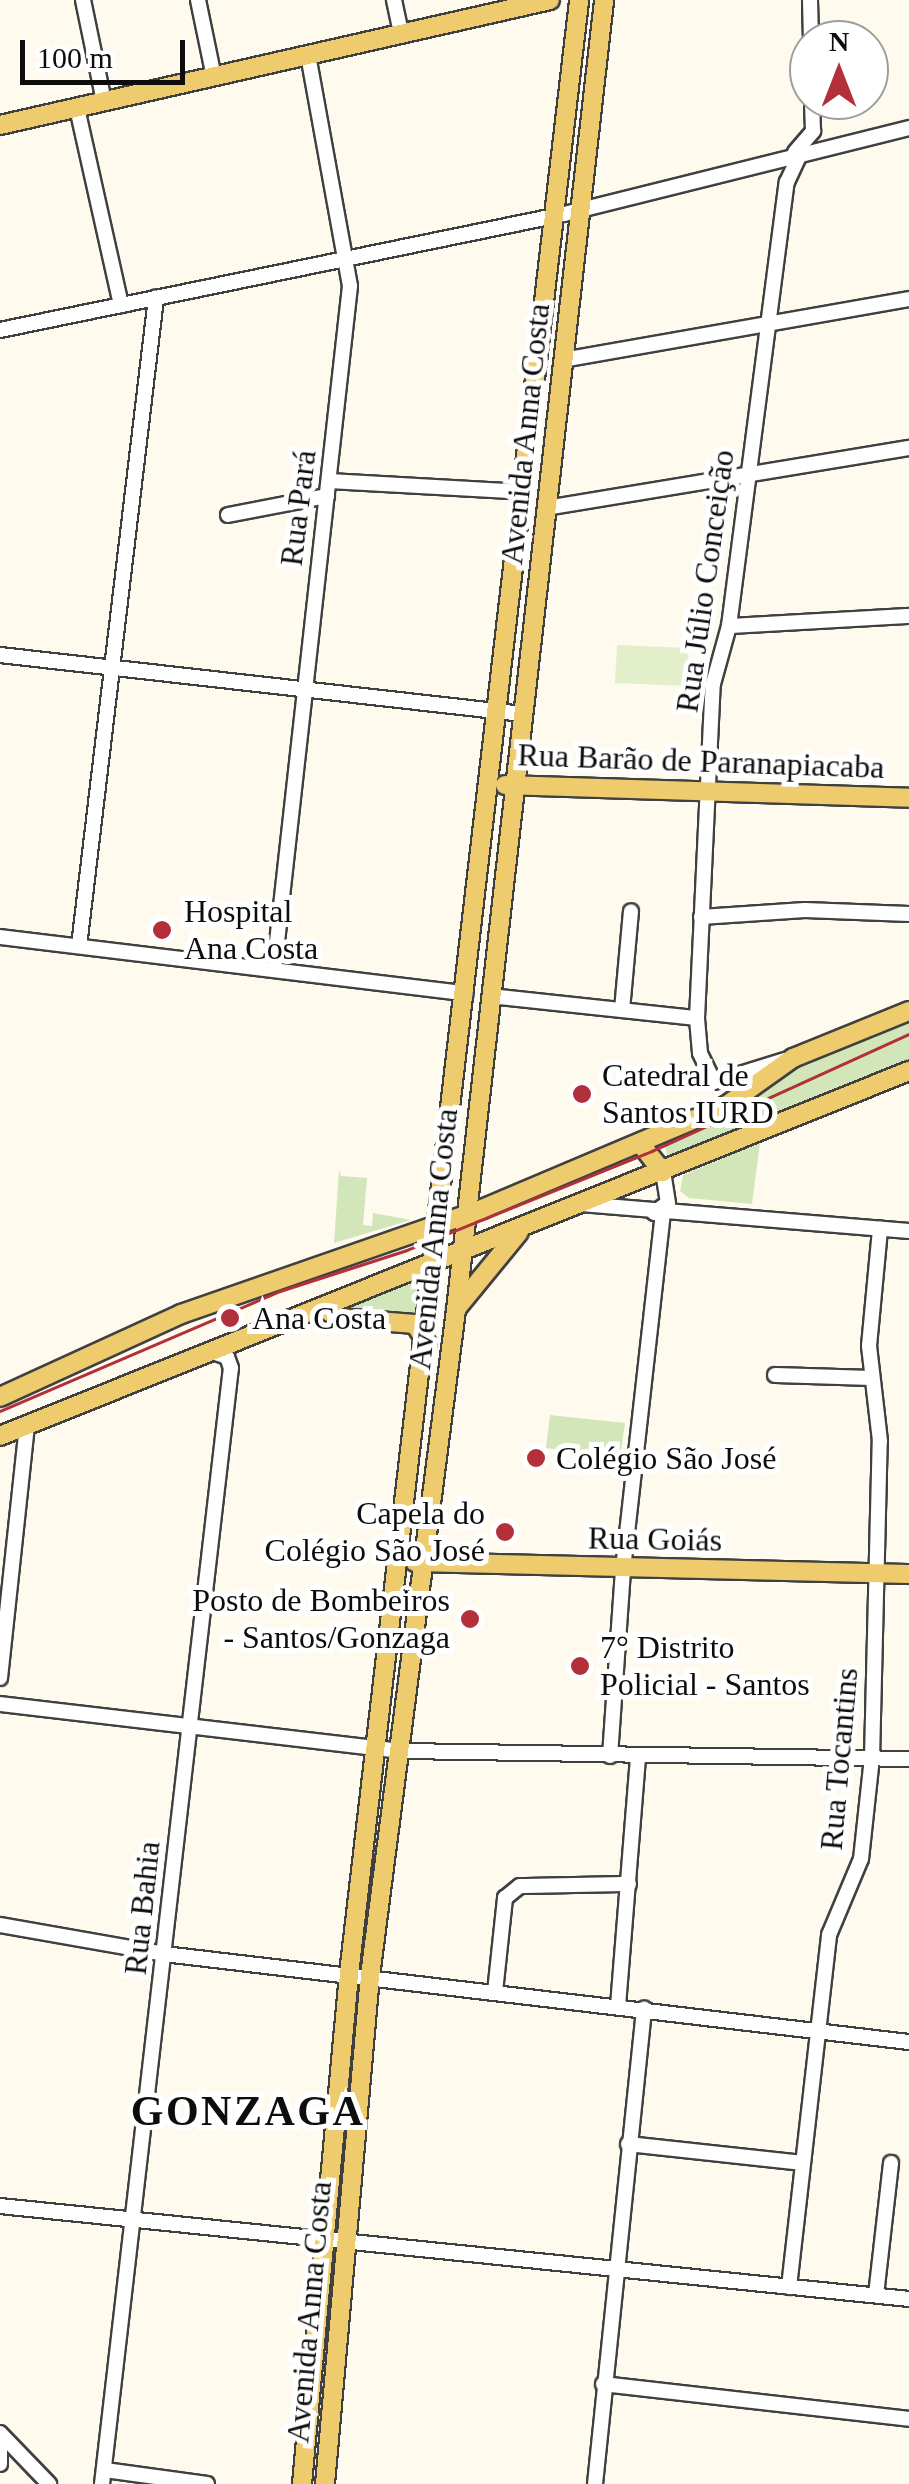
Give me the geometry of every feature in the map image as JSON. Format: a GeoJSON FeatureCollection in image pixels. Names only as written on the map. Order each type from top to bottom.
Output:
{"type":"FeatureCollection","features":[{"type":"Feature","properties":{"kind":"main road"},"geometry":{"type":"LineString","coordinates":[[0,125],[550,0]]}},
{"type":"Feature","properties":{"kind":"main road","name":"Avenida Anna Costa"},"geometry":{"type":"LineString","coordinates":[[325,2484],[391,1750],[400,1562],[579,0]]}},
{"type":"Feature","properties":{"kind":"main road","name":"Avenida Anna Costa"},"geometry":{"type":"LineString","coordinates":[[302,2484],[350,1974],[425,1562],[604,0]]}},
{"type":"Feature","properties":{"kind":"main road","name":"Rua Barão de Paranapiacaba"},"geometry":{"type":"LineString","coordinates":[[490,784],[909,798]]}},
{"type":"Feature","properties":{"kind":"main road"},"geometry":{"type":"LineString","coordinates":[[466,993],[483,1002],[484,1048]]}},
{"type":"Feature","properties":{"kind":"main road"},"geometry":{"type":"LineString","coordinates":[[27,1425],[0,1398],[181,1314],[440,1224],[640,1143],[734,1102],[792,1058],[909,1011]]}},
{"type":"Feature","properties":{"kind":"main road"},"geometry":{"type":"LineString","coordinates":[[0,1436],[210,1351],[434,1267],[909,1070]]}},
{"type":"Feature","properties":{"kind":"main road"},"geometry":{"type":"LineString","coordinates":[[640,1143],[664,1172]]}},
{"type":"Feature","properties":{"kind":"main road"},"geometry":{"type":"LineString","coordinates":[[470,1181],[485,1193],[513,1195]]}},
{"type":"Feature","properties":{"kind":"main road"},"geometry":{"type":"LineString","coordinates":[[456,1310],[521,1229]]}},
{"type":"Feature","properties":{"kind":"main road"},"geometry":{"type":"LineString","coordinates":[[324,1310],[340,1318],[415,1324],[427,1343]]}},
{"type":"Feature","properties":{"kind":"main road","name":"Rua Goiás"},"geometry":{"type":"LineString","coordinates":[[400,1562],[909,1574]]}},
{"type":"Feature","properties":{"kind":"street"},"geometry":{"type":"LineString","coordinates":[[83,0],[104,102]]}},
{"type":"Feature","properties":{"kind":"street"},"geometry":{"type":"LineString","coordinates":[[198,0],[214,76]]}},
{"type":"Feature","properties":{"kind":"street"},"geometry":{"type":"LineString","coordinates":[[394,0],[401,34]]}},
{"type":"Feature","properties":{"kind":"street","name":"Rua Pará"},"geometry":{"type":"LineString","coordinates":[[274,970],[350,286],[308,55]]}},
{"type":"Feature","properties":{"kind":"street"},"geometry":{"type":"LineString","coordinates":[[77,108],[122,305]]}},
{"type":"Feature","properties":{"kind":"street"},"geometry":{"type":"LineString","coordinates":[[813,120],[813,131],[837,144]]}},
{"type":"Feature","properties":{"kind":"street"},"geometry":{"type":"LineString","coordinates":[[0,330],[555,216],[580,206],[765,160],[909,128]]}},
{"type":"Feature","properties":{"kind":"street","name":"Rua Júlio Conceição"},"geometry":{"type":"LineString","coordinates":[[792,1058],[714,1082],[700,1053],[697,1018],[713,684],[729,626],[787,182],[797,153],[813,131]]}},
{"type":"Feature","properties":{"kind":"street"},"geometry":{"type":"LineString","coordinates":[[765,160],[787,182]]}},
{"type":"Feature","properties":{"kind":"street"},"geometry":{"type":"LineString","coordinates":[[80,946],[156,298]]}},
{"type":"Feature","properties":{"kind":"street"},"geometry":{"type":"LineString","coordinates":[[563,360],[909,298]]}},
{"type":"Feature","properties":{"kind":"street"},"geometry":{"type":"LineString","coordinates":[[546,508],[909,448]]}},
{"type":"Feature","properties":{"kind":"street"},"geometry":{"type":"LineString","coordinates":[[228,515],[328,488],[524,492]]}},
{"type":"Feature","properties":{"kind":"street"},"geometry":{"type":"LineString","coordinates":[[729,626],[909,616]]}},
{"type":"Feature","properties":{"kind":"street"},"geometry":{"type":"LineString","coordinates":[[0,656],[523,714]]}},
{"type":"Feature","properties":{"kind":"street"},"geometry":{"type":"LineString","coordinates":[[702,917],[805,910],[909,914]]}},
{"type":"Feature","properties":{"kind":"street"},"geometry":{"type":"LineString","coordinates":[[622,1010],[631,911]]}},
{"type":"Feature","properties":{"kind":"street"},"geometry":{"type":"LineString","coordinates":[[0,937],[466,993]]}},
{"type":"Feature","properties":{"kind":"street"},"geometry":{"type":"LineString","coordinates":[[490,996],[697,1018]]}},
{"type":"Feature","properties":{"kind":"street"},"geometry":{"type":"LineString","coordinates":[[610,1756],[658,1214],[668,1203],[664,1172]]}},
{"type":"Feature","properties":{"kind":"street"},"geometry":{"type":"LineString","coordinates":[[581,1204],[658,1214],[909,1231]]}},
{"type":"Feature","properties":{"kind":"street","name":"Rua Tocantins"},"geometry":{"type":"LineString","coordinates":[[789,2288],[830,1935],[862,1859],[872,1758],[880,1441],[869,1346],[880,1229]]}},
{"type":"Feature","properties":{"kind":"street","name":"Rua Bahia"},"geometry":{"type":"LineString","coordinates":[[104,2477],[231,1364],[210,1351]]}},
{"type":"Feature","properties":{"kind":"street"},"geometry":{"type":"LineString","coordinates":[[775,1376],[872,1378]]}},
{"type":"Feature","properties":{"kind":"street"},"geometry":{"type":"LineString","coordinates":[[0,1678],[27,1425]]}},
{"type":"Feature","properties":{"kind":"street"},"geometry":{"type":"LineString","coordinates":[[0,1704],[391,1750],[909,1760]]}},
{"type":"Feature","properties":{"kind":"street"},"geometry":{"type":"LineString","coordinates":[[618,2006],[638,1756]]}},
{"type":"Feature","properties":{"kind":"street"},"geometry":{"type":"LineString","coordinates":[[495,1992],[506,1898],[520,1886],[629,1884]]}},
{"type":"Feature","properties":{"kind":"street"},"geometry":{"type":"LineString","coordinates":[[0,1925],[164,1954],[909,2042]]}},
{"type":"Feature","properties":{"kind":"street"},"geometry":{"type":"LineString","coordinates":[[595,2484],[613,2271],[644,2010]]}},
{"type":"Feature","properties":{"kind":"street"},"geometry":{"type":"LineString","coordinates":[[628,2144],[803,2163]]}},
{"type":"Feature","properties":{"kind":"street"},"geometry":{"type":"LineString","coordinates":[[876,2296],[891,2163]]}},
{"type":"Feature","properties":{"kind":"street"},"geometry":{"type":"LineString","coordinates":[[0,2206],[909,2299]]}},
{"type":"Feature","properties":{"kind":"street"},"geometry":{"type":"LineString","coordinates":[[603,2384],[909,2418]]}},
{"type":"Feature","properties":{"kind":"street"},"geometry":{"type":"LineString","coordinates":[[0,2434],[49,2484]]}},
{"type":"Feature","properties":{"kind":"street"},"geometry":{"type":"LineString","coordinates":[[0,2443],[0,2464]]}},
{"type":"Feature","properties":{"kind":"street"},"geometry":{"type":"LineString","coordinates":[[104,2477],[207,2484]]}},
{"type":"Feature","properties":{"kind":"green space"},"geometry":{"type":"Polygon","coordinates":[[[617,645],[688,648],[687,686],[615,683],[617,645]]]}},
{"type":"Feature","properties":{"kind":"green space"},"geometry":{"type":"Polygon","coordinates":[[[909,1019],[909,1061],[669,1160],[663,1141],[735,1110],[798,1065],[909,1019]]]}},
{"type":"Feature","properties":{"kind":"green space"},"geometry":{"type":"Polygon","coordinates":[[[760,1143],[752,1204],[689,1198],[680,1191],[683,1175],[760,1143]]]}},
{"type":"Feature","properties":{"kind":"green space"},"geometry":{"type":"Polygon","coordinates":[[[339,1170],[341,1176],[367,1178],[363,1225],[372,1226],[373,1213],[411,1220],[334,1243],[339,1170]]]}},
{"type":"Feature","properties":{"kind":"green space"},"geometry":{"type":"Polygon","coordinates":[[[422,1279],[421,1317],[351,1310],[353,1306],[422,1279]]]}},
{"type":"Feature","properties":{"kind":"green space"},"geometry":{"type":"Polygon","coordinates":[[[550,1415],[625,1423],[620,1458],[546,1448],[550,1415]]]}},
{"type":"Feature","properties":{"kind":"tram line"},"geometry":{"type":"LineString","coordinates":[[0,1411],[280,1291],[407,1250],[652,1151],[909,1034]]}},
{"type":"Feature","properties":{"kind":"place","name":"Hospital Ana Costa"},"geometry":{"type":"Point","coordinates":[162,930]}},
{"type":"Feature","properties":{"kind":"place","name":"Catedral de Santos IURD"},"geometry":{"type":"Point","coordinates":[582,1094]}},
{"type":"Feature","properties":{"kind":"place","name":"Ana Costa"},"geometry":{"type":"Point","coordinates":[230,1318]}},
{"type":"Feature","properties":{"kind":"place","name":"Colégio São José"},"geometry":{"type":"Point","coordinates":[536,1458]}},
{"type":"Feature","properties":{"kind":"place","name":"Capela do Colégio São José"},"geometry":{"type":"Point","coordinates":[505,1532]}},
{"type":"Feature","properties":{"kind":"place","name":"Posto de Bombeiros - Santos/Gonzaga"},"geometry":{"type":"Point","coordinates":[470,1619]}},
{"type":"Feature","properties":{"kind":"place","name":"7° Distrito Policial - Santos"},"geometry":{"type":"Point","coordinates":[580,1666]}},
{"type":"Feature","properties":{"kind":"district","name":"GONZAGA"},"geometry":{"type":"Point","coordinates":[248,2111]}}]}
